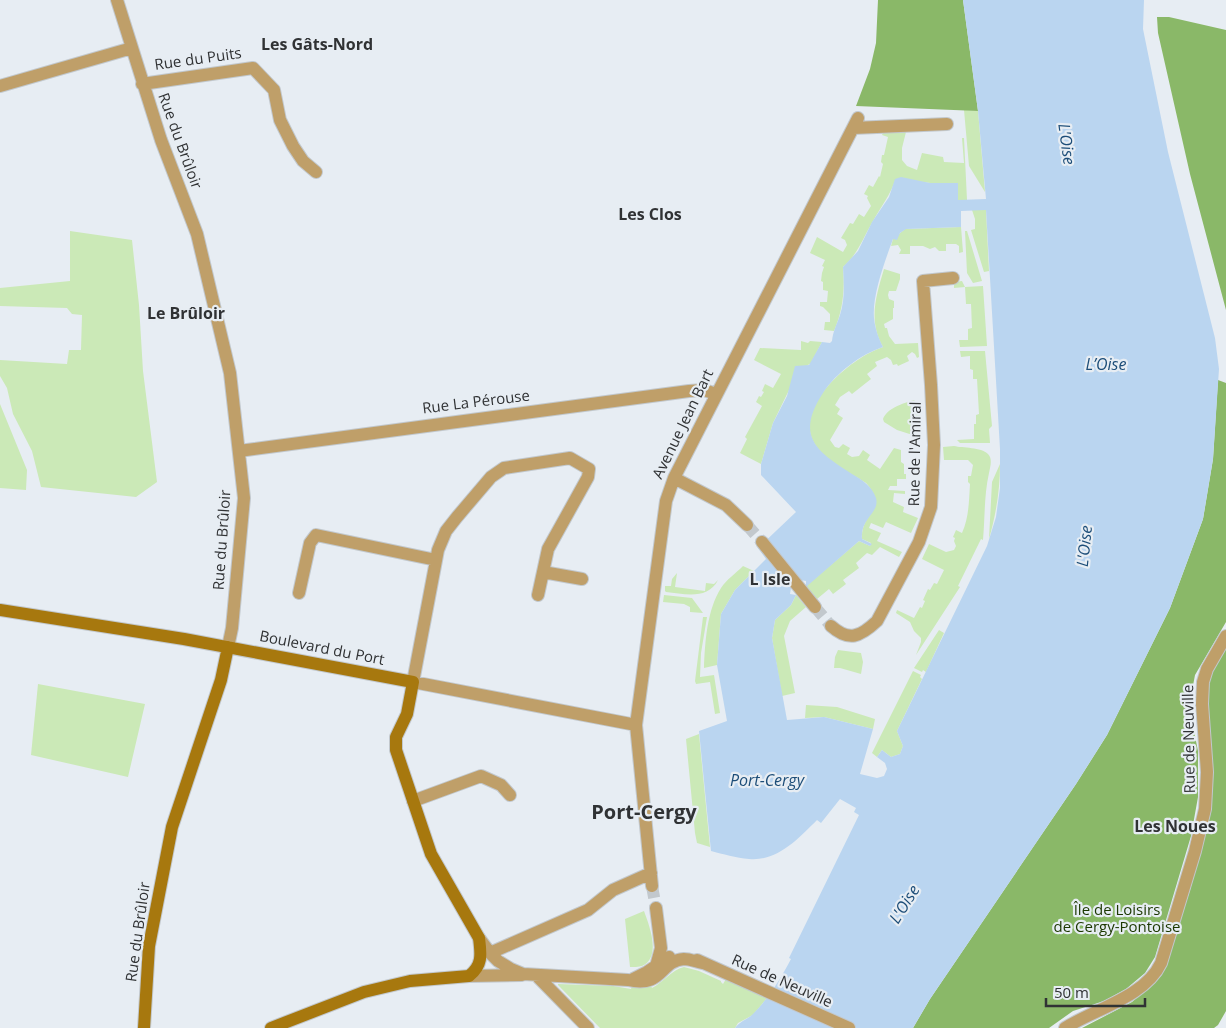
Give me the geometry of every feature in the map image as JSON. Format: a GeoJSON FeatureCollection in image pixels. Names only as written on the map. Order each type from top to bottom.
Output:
{"type":"FeatureCollection","features":[{"type":"Feature","properties":{"kind":"street","name":"Rue du Brûloir"},"geometry":{"type":"LineString","coordinates":[[117,0],[161,140],[198,234],[230,373],[244,498],[233,616],[228,647],[221,680],[172,827],[151,934],[144,1028]]}},
{"type":"Feature","properties":{"kind":"street"},"geometry":{"type":"LineString","coordinates":[[0,86],[132,48]]}},
{"type":"Feature","properties":{"kind":"street","name":"Rue du Puits"},"geometry":{"type":"LineString","coordinates":[[142,84],[253,68],[274,90],[280,120],[293,146],[303,161],[316,172]]}},
{"type":"Feature","properties":{"kind":"street","name":"Avenue Jean Bart"},"geometry":{"type":"LineString","coordinates":[[490,953],[588,910],[613,890],[651,879],[636,725],[666,501],[674,478],[856,123],[947,124]]}},
{"type":"Feature","properties":{"kind":"street","name":"Rue de l'Amiral"},"geometry":{"type":"LineString","coordinates":[[831,626],[843,634],[854,636],[866,631],[877,621],[926,527],[933,497],[934,445],[923,281],[953,278]]}},
{"type":"Feature","properties":{"kind":"street","name":"Rue La Pérouse"},"geometry":{"type":"LineString","coordinates":[[239,451],[689,391],[704,390],[716,394]]}},
{"type":"Feature","properties":{"kind":"street"},"geometry":{"type":"LineString","coordinates":[[470,976],[477,970],[480,961],[479,938],[431,854],[412,801],[396,741],[409,707],[436,560],[446,531],[496,472],[504,468],[570,458],[587,467],[589,475],[548,549],[538,594]]}},
{"type":"Feature","properties":{"kind":"street"},"geometry":{"type":"LineString","coordinates":[[674,478],[726,505],[747,525]]}},
{"type":"Feature","properties":{"kind":"street"},"geometry":{"type":"LineString","coordinates":[[299,593],[310,543],[316,535],[436,560]]}},
{"type":"Feature","properties":{"kind":"street"},"geometry":{"type":"LineString","coordinates":[[762,542],[813,605]]}},
{"type":"Feature","properties":{"kind":"street"},"geometry":{"type":"LineString","coordinates":[[543,572],[582,579]]}},
{"type":"Feature","properties":{"kind":"street","name":"Boulevard du Port"},"geometry":{"type":"LineString","coordinates":[[0,610],[228,647],[636,725]]}},
{"type":"Feature","properties":{"kind":"street","name":"Rue de Neuville"},"geometry":{"type":"LineString","coordinates":[[1065,1028],[1141,987],[1161,963],[1195,851],[1205,809],[1207,772],[1202,704],[1203,682],[1207,669],[1226,636]]}},
{"type":"Feature","properties":{"kind":"street"},"geometry":{"type":"LineString","coordinates":[[412,801],[481,776],[501,785],[510,795]]}},
{"type":"Feature","properties":{"kind":"street"},"geometry":{"type":"LineString","coordinates":[[656,914],[661,948],[656,966]]}},
{"type":"Feature","properties":{"kind":"street","name":"Rue de Neuville"},"geometry":{"type":"LineString","coordinates":[[479,938],[498,961],[511,969],[532,975]]}},
{"type":"Feature","properties":{"kind":"street","name":"Rue de Neuville"},"geometry":{"type":"LineString","coordinates":[[628,980],[639,976],[680,953],[849,1028]]}},
{"type":"Feature","properties":{"kind":"street","name":"Rue de Neuville"},"geometry":{"type":"LineString","coordinates":[[271,1028],[351,995],[410,981],[470,976],[532,975],[643,982],[657,977],[679,960],[703,963]]}},
{"type":"Feature","properties":{"kind":"street"},"geometry":{"type":"LineString","coordinates":[[532,975],[588,1028]]}},
{"type":"Feature","properties":{"kind":"green space"},"geometry":{"type":"Polygon","coordinates":[[[878,0],[963,0],[978,111],[856,106],[870,69],[876,43],[878,0]]]}},
{"type":"Feature","properties":{"kind":"green space"},"geometry":{"type":"Polygon","coordinates":[[[1157,17],[1169,17],[1226,30],[1226,310],[1190,174],[1158,33],[1157,17]]]}},
{"type":"Feature","properties":{"kind":"green space"},"geometry":{"type":"Polygon","coordinates":[[[964,110],[978,111],[985,192],[969,166],[964,110]]]}},
{"type":"Feature","properties":{"kind":"green space"},"geometry":{"type":"Polygon","coordinates":[[[906,132],[902,148],[902,160],[907,166],[917,170],[922,153],[943,157],[944,162],[964,163],[962,138],[964,138],[967,200],[958,200],[958,183],[939,184],[896,179],[856,251],[843,267],[844,284],[839,315],[834,331],[824,330],[825,322],[830,322],[830,314],[820,306],[820,302],[827,302],[828,291],[823,290],[823,282],[821,281],[824,267],[822,266],[825,260],[810,253],[817,237],[843,252],[847,245],[845,240],[841,238],[850,223],[853,224],[859,214],[864,217],[871,206],[867,198],[868,196],[864,194],[869,185],[873,187],[880,177],[883,164],[881,162],[882,155],[884,155],[888,137],[882,135],[883,133],[906,132]]]}},
{"type":"Feature","properties":{"kind":"green space"},"geometry":{"type":"Polygon","coordinates":[[[972,210],[986,210],[989,271],[984,272],[971,230],[975,229],[975,219],[972,210]]]}},
{"type":"Feature","properties":{"kind":"green space"},"geometry":{"type":"Polygon","coordinates":[[[961,227],[963,252],[959,253],[959,246],[956,244],[946,244],[946,251],[939,251],[935,247],[930,249],[923,246],[910,246],[910,254],[899,254],[901,250],[898,245],[891,246],[893,239],[905,229],[961,227]]]}},
{"type":"Feature","properties":{"kind":"green space"},"geometry":{"type":"Polygon","coordinates":[[[70,231],[132,240],[139,305],[143,371],[157,482],[136,497],[41,487],[32,451],[13,414],[7,388],[0,376],[0,360],[67,364],[69,350],[81,350],[82,315],[72,314],[67,308],[0,306],[0,288],[70,281],[70,231]]]}},
{"type":"Feature","properties":{"kind":"green space"},"geometry":{"type":"Polygon","coordinates":[[[965,231],[967,231],[982,281],[973,283],[967,273],[965,231]]]}},
{"type":"Feature","properties":{"kind":"green space"},"geometry":{"type":"Polygon","coordinates":[[[884,269],[900,274],[896,291],[889,291],[889,299],[894,301],[893,319],[884,324],[885,328],[887,328],[889,336],[895,344],[918,343],[919,357],[917,358],[912,352],[907,356],[909,361],[898,366],[897,364],[893,365],[887,357],[875,362],[877,366],[867,374],[871,379],[852,394],[849,391],[840,397],[835,405],[840,409],[837,414],[843,418],[830,440],[835,447],[839,448],[843,444],[850,448],[847,454],[852,457],[859,456],[863,450],[870,455],[867,460],[880,469],[894,448],[901,450],[901,462],[904,464],[906,479],[897,479],[897,486],[890,486],[888,490],[905,491],[905,494],[894,493],[893,502],[904,507],[903,512],[918,518],[911,533],[886,522],[883,528],[871,523],[869,528],[881,533],[877,541],[902,552],[899,557],[880,547],[872,555],[867,553],[856,563],[859,568],[843,580],[846,584],[833,594],[829,589],[817,599],[806,586],[859,541],[870,546],[871,543],[862,539],[865,523],[874,505],[872,491],[866,483],[837,466],[818,449],[810,429],[812,414],[818,399],[829,385],[856,361],[870,352],[883,347],[876,328],[875,308],[884,269]]]}},
{"type":"Feature","properties":{"kind":"green space"},"geometry":{"type":"Polygon","coordinates":[[[962,281],[965,287],[954,288],[954,282],[962,281]]]}},
{"type":"Feature","properties":{"kind":"green space"},"geometry":{"type":"Polygon","coordinates":[[[983,286],[987,346],[960,347],[959,340],[968,340],[968,329],[972,328],[971,304],[966,304],[965,287],[983,286]]]}},
{"type":"Feature","properties":{"kind":"green space"},"geometry":{"type":"Polygon","coordinates":[[[801,341],[808,343],[810,341],[822,342],[811,363],[805,367],[790,388],[773,423],[761,464],[740,453],[747,439],[745,437],[762,406],[756,402],[764,392],[762,391],[765,384],[773,388],[781,374],[754,360],[760,348],[801,350],[801,341]]]}},
{"type":"Feature","properties":{"kind":"green space"},"geometry":{"type":"Polygon","coordinates":[[[960,351],[985,351],[992,426],[989,429],[990,443],[960,443],[957,440],[974,439],[974,424],[976,424],[976,415],[979,414],[977,379],[973,379],[973,370],[970,369],[970,356],[961,357],[960,351]]]}},
{"type":"Feature","properties":{"kind":"green space","name":"Île de Loisirs de Cergy-Pontoise"},"geometry":{"type":"Polygon","coordinates":[[[1218,380],[1226,383],[1226,622],[1195,675],[1191,696],[1192,721],[1198,751],[1198,797],[1191,836],[1155,957],[1145,973],[1126,989],[1104,1001],[1073,1011],[1049,1028],[913,1028],[930,999],[1076,784],[1107,735],[1170,608],[1203,519],[1213,459],[1218,380]]]}},
{"type":"Feature","properties":{"kind":"green space"},"geometry":{"type":"Polygon","coordinates":[[[914,400],[918,404],[922,433],[919,437],[897,430],[884,422],[883,419],[892,409],[914,400]]]}},
{"type":"Feature","properties":{"kind":"green space"},"geometry":{"type":"Polygon","coordinates":[[[0,404],[27,470],[26,490],[0,488],[0,404]]]}},
{"type":"Feature","properties":{"kind":"green space"},"geometry":{"type":"Polygon","coordinates":[[[954,446],[981,450],[988,454],[990,458],[985,498],[983,540],[981,539],[958,586],[960,587],[916,655],[921,638],[914,631],[910,622],[896,613],[897,610],[914,618],[920,607],[922,608],[928,589],[930,590],[934,583],[937,584],[944,570],[922,559],[929,544],[946,552],[954,550],[956,546],[955,538],[953,537],[956,530],[962,533],[969,503],[970,484],[968,476],[971,476],[973,465],[968,460],[944,460],[943,447],[954,446]]]}},
{"type":"Feature","properties":{"kind":"green space"},"geometry":{"type":"Polygon","coordinates":[[[1000,464],[997,502],[989,539],[992,482],[1000,464]]]}},
{"type":"Feature","properties":{"kind":"green space"},"geometry":{"type":"Polygon","coordinates":[[[743,566],[754,571],[735,590],[721,614],[717,665],[704,668],[706,637],[716,597],[728,579],[743,566]]]}},
{"type":"Feature","properties":{"kind":"green space"},"geometry":{"type":"Polygon","coordinates":[[[677,573],[675,587],[705,591],[706,583],[714,584],[718,580],[708,591],[702,593],[666,592],[665,586],[671,586],[672,579],[677,573]]]}},
{"type":"Feature","properties":{"kind":"green space"},"geometry":{"type":"Polygon","coordinates":[[[664,595],[692,598],[703,613],[690,612],[690,607],[684,604],[663,602],[664,595]]]}},
{"type":"Feature","properties":{"kind":"green space"},"geometry":{"type":"Polygon","coordinates":[[[796,595],[806,607],[790,621],[784,636],[795,693],[782,696],[772,638],[775,620],[791,605],[796,595]]]}},
{"type":"Feature","properties":{"kind":"green space"},"geometry":{"type":"Polygon","coordinates":[[[703,617],[707,617],[701,653],[700,677],[714,675],[720,713],[715,714],[710,682],[696,684],[695,681],[703,617]]]}},
{"type":"Feature","properties":{"kind":"green space"},"geometry":{"type":"Polygon","coordinates":[[[939,630],[944,633],[926,672],[914,668],[939,630]]]}},
{"type":"Feature","properties":{"kind":"green space"},"geometry":{"type":"Polygon","coordinates":[[[1226,646],[1226,1011],[1218,1025],[1214,1028],[1082,1028],[1132,1002],[1161,976],[1190,890],[1208,819],[1206,693],[1210,677],[1226,646]]]}},
{"type":"Feature","properties":{"kind":"green space"},"geometry":{"type":"Polygon","coordinates":[[[838,650],[861,653],[863,662],[861,674],[834,668],[838,650]]]}},
{"type":"Feature","properties":{"kind":"green space"},"geometry":{"type":"Polygon","coordinates":[[[913,671],[921,675],[922,679],[897,731],[903,746],[900,754],[891,757],[882,750],[877,757],[872,753],[913,671]]]}},
{"type":"Feature","properties":{"kind":"green space"},"geometry":{"type":"Polygon","coordinates":[[[38,684],[145,704],[128,777],[31,755],[38,684]]]}},
{"type":"Feature","properties":{"kind":"green space"},"geometry":{"type":"Polygon","coordinates":[[[806,705],[837,707],[875,719],[873,729],[824,717],[805,718],[806,705]]]}},
{"type":"Feature","properties":{"kind":"green space"},"geometry":{"type":"Polygon","coordinates":[[[699,734],[710,847],[697,843],[695,833],[686,739],[699,734]]]}},
{"type":"Feature","properties":{"kind":"green space"},"geometry":{"type":"Polygon","coordinates":[[[644,911],[652,940],[651,956],[648,962],[642,966],[630,967],[625,919],[644,911]]]}},
{"type":"Feature","properties":{"kind":"green space"},"geometry":{"type":"Polygon","coordinates":[[[684,967],[699,971],[721,981],[723,984],[726,979],[767,998],[753,1015],[738,1023],[735,1028],[600,1028],[558,985],[613,986],[631,989],[632,986],[650,984],[652,988],[675,971],[684,967]]]}},
{"type":"Feature","properties":{"kind":"water","name":"L’Oise"},"geometry":{"type":"Polygon","coordinates":[[[963,0],[1144,0],[1143,29],[1168,152],[1215,338],[1219,369],[1213,459],[1203,519],[1170,608],[1107,735],[1076,784],[930,999],[913,1028],[735,1028],[759,1008],[783,973],[859,815],[854,812],[856,808],[840,799],[821,823],[817,820],[787,847],[769,857],[749,859],[711,851],[699,731],[727,721],[717,665],[721,614],[735,590],[766,559],[758,548],[796,512],[761,475],[761,464],[773,423],[787,396],[795,366],[809,365],[822,342],[830,343],[832,341],[843,303],[843,267],[858,251],[872,222],[889,197],[895,179],[901,177],[930,183],[958,183],[958,200],[986,199],[978,111],[963,0]],[[986,210],[961,211],[961,227],[906,229],[900,233],[897,240],[893,239],[880,278],[874,309],[875,326],[883,347],[858,359],[835,378],[823,393],[811,421],[810,431],[820,450],[839,466],[863,481],[876,498],[875,508],[862,532],[862,539],[872,544],[870,546],[859,541],[806,587],[806,581],[800,580],[791,588],[790,594],[796,595],[791,605],[775,620],[772,638],[787,720],[824,717],[873,729],[860,774],[877,778],[884,776],[887,769],[885,763],[877,757],[882,750],[891,757],[900,754],[903,746],[897,731],[987,546],[996,517],[1000,488],[1000,449],[986,210]]]}},
{"type":"Feature","properties":{"kind":"tunnel"},"geometry":{"type":"LineString","coordinates":[[747,525],[762,542]]}},
{"type":"Feature","properties":{"kind":"tunnel"},"geometry":{"type":"LineString","coordinates":[[815,607],[831,626]]}},
{"type":"Feature","properties":{"kind":"tunnel"},"geometry":{"type":"LineString","coordinates":[[652,886],[656,908]]}},
{"type":"Feature","properties":{"kind":"district","name":"Les Gâts-Nord"},"geometry":{"type":"Point","coordinates":[317,44]}},
{"type":"Feature","properties":{"kind":"district","name":"Les Clos"},"geometry":{"type":"Point","coordinates":[650,214]}},
{"type":"Feature","properties":{"kind":"district","name":"Le Brûloir"},"geometry":{"type":"Point","coordinates":[186,313]}},
{"type":"Feature","properties":{"kind":"district","name":"L Isle"},"geometry":{"type":"Point","coordinates":[770,579]}},
{"type":"Feature","properties":{"kind":"district","name":"Port-Cergy"},"geometry":{"type":"Point","coordinates":[644,812]}},
{"type":"Feature","properties":{"kind":"district","name":"Les Noues"},"geometry":{"type":"Point","coordinates":[1175,826]}},
{"type":"Feature","properties":{"kind":"water label","name":"L'Oise"},"geometry":{"type":"Point","coordinates":[1067,144]}},
{"type":"Feature","properties":{"kind":"water label","name":"L'Oise"},"geometry":{"type":"Point","coordinates":[1084,546]}},
{"type":"Feature","properties":{"kind":"water label","name":"L'Oise"},"geometry":{"type":"Point","coordinates":[904,904]}}]}
